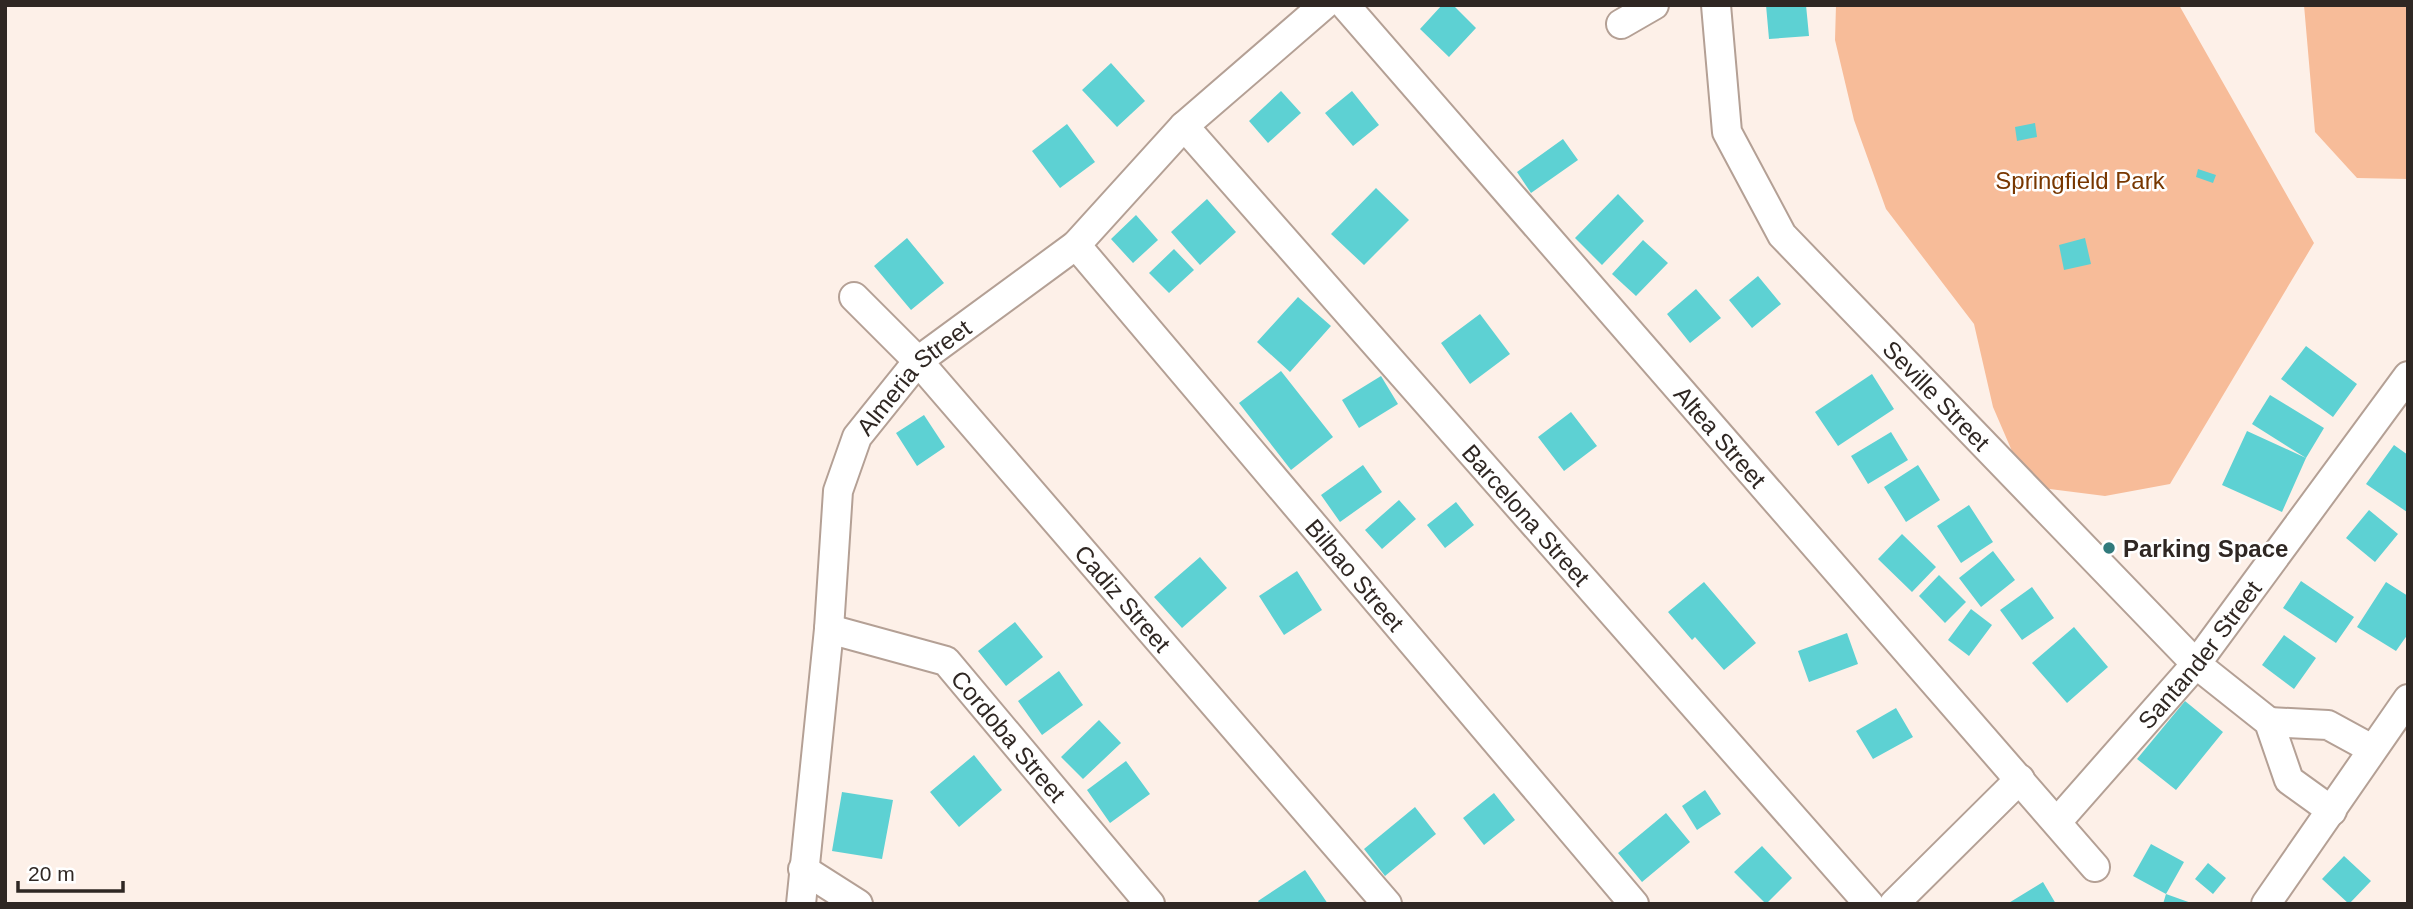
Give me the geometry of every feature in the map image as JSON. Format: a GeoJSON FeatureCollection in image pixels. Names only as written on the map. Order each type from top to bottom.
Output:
{"type":"FeatureCollection","features":[{"type":"Feature","properties":{"kind":"street","name":"Almeria Street"},"geometry":{"type":"LineString","coordinates":[[801,904],[829,629],[838,491],[857,437],[918,361],[1076,245],[1184,126],[1324,5]]}},
{"type":"Feature","properties":{"kind":"street","name":"Altea Street"},"geometry":{"type":"LineString","coordinates":[[1345,5],[2095,867]]}},
{"type":"Feature","properties":{"kind":"street"},"geometry":{"type":"LineString","coordinates":[[1620,24],[1654,5]]}},
{"type":"Feature","properties":{"kind":"street","name":"Seville Street"},"geometry":{"type":"LineString","coordinates":[[1716,5],[1727,132],[1782,235],[2196,664],[2269,722]]}},
{"type":"Feature","properties":{"kind":"street","name":"Barcelona Street"},"geometry":{"type":"LineString","coordinates":[[1184,126],[1869,904]]}},
{"type":"Feature","properties":{"kind":"street","name":"Bilbao Street"},"geometry":{"type":"LineString","coordinates":[[1076,245],[1634,904]]}},
{"type":"Feature","properties":{"kind":"street","name":"Cadiz Street"},"geometry":{"type":"LineString","coordinates":[[854,297],[918,361],[1387,904]]}},
{"type":"Feature","properties":{"kind":"street","name":"Santander Street"},"geometry":{"type":"LineString","coordinates":[[2057,822],[2196,664],[2408,376]]}},
{"type":"Feature","properties":{"kind":"street","name":"Cordoba Street"},"geometry":{"type":"LineString","coordinates":[[829,629],[946,662],[1150,904]]}},
{"type":"Feature","properties":{"kind":"street"},"geometry":{"type":"LineString","coordinates":[[2266,904],[2408,699]]}},
{"type":"Feature","properties":{"kind":"street"},"geometry":{"type":"LineString","coordinates":[[2332,811],[2289,780],[2269,722],[2328,725],[2372,749]]}},
{"type":"Feature","properties":{"kind":"street"},"geometry":{"type":"LineString","coordinates":[[1894,904],[2020,779]]}},
{"type":"Feature","properties":{"kind":"street"},"geometry":{"type":"LineString","coordinates":[[803,869],[858,904]]}},
{"type":"Feature","properties":{"kind":"green space","name":"Springfield Park"},"geometry":{"type":"Polygon","coordinates":[[[1836,5],[2179,5],[2314,243],[2170,484],[2105,496],[2027,486],[1993,407],[1974,324],[1886,209],[1854,120],[1835,40],[1836,5]]]}},
{"type":"Feature","properties":{"kind":"green space"},"geometry":{"type":"Polygon","coordinates":[[[2304,5],[2408,5],[2408,179],[2357,178],[2315,132],[2304,5]]]}},
{"type":"Feature","properties":{"kind":"building"},"geometry":{"type":"Polygon","coordinates":[[[1442,5],[1453,5],[1476,28],[1449,57],[1420,29],[1442,5]]]}},
{"type":"Feature","properties":{"kind":"building"},"geometry":{"type":"Polygon","coordinates":[[[1766,5],[1806,5],[1809,36],[1769,39],[1766,5]]]}},
{"type":"Feature","properties":{"kind":"building"},"geometry":{"type":"Polygon","coordinates":[[[1111,63],[1145,101],[1117,127],[1082,90],[1111,63]]]}},
{"type":"Feature","properties":{"kind":"building"},"geometry":{"type":"Polygon","coordinates":[[[1281,91],[1301,113],[1268,143],[1249,121],[1281,91]]]}},
{"type":"Feature","properties":{"kind":"building"},"geometry":{"type":"Polygon","coordinates":[[[1352,91],[1379,125],[1353,146],[1325,113],[1352,91]]]}},
{"type":"Feature","properties":{"kind":"building"},"geometry":{"type":"Polygon","coordinates":[[[2035,123],[2037,137],[2017,141],[2015,127],[2035,123]]]}},
{"type":"Feature","properties":{"kind":"building"},"geometry":{"type":"Polygon","coordinates":[[[1067,124],[1095,162],[1060,188],[1032,151],[1067,124]]]}},
{"type":"Feature","properties":{"kind":"building"},"geometry":{"type":"Polygon","coordinates":[[[1563,139],[1578,160],[1531,193],[1517,172],[1563,139]]]}},
{"type":"Feature","properties":{"kind":"building"},"geometry":{"type":"Polygon","coordinates":[[[2198,169],[2216,175],[2213,183],[2196,177],[2198,169]]]}},
{"type":"Feature","properties":{"kind":"building"},"geometry":{"type":"Polygon","coordinates":[[[1376,188],[1409,220],[1364,265],[1331,234],[1376,188]]]}},
{"type":"Feature","properties":{"kind":"building"},"geometry":{"type":"Polygon","coordinates":[[[1618,194],[1644,221],[1602,265],[1575,238],[1618,194]]]}},
{"type":"Feature","properties":{"kind":"building"},"geometry":{"type":"Polygon","coordinates":[[[1207,199],[1236,232],[1200,265],[1171,232],[1207,199]]]}},
{"type":"Feature","properties":{"kind":"building"},"geometry":{"type":"Polygon","coordinates":[[[1136,215],[1158,240],[1133,263],[1111,239],[1136,215]]]}},
{"type":"Feature","properties":{"kind":"building"},"geometry":{"type":"Polygon","coordinates":[[[907,238],[944,283],[911,310],[874,266],[907,238]]]}},
{"type":"Feature","properties":{"kind":"building"},"geometry":{"type":"Polygon","coordinates":[[[2085,238],[2091,264],[2064,270],[2059,245],[2085,238]]]}},
{"type":"Feature","properties":{"kind":"building"},"geometry":{"type":"Polygon","coordinates":[[[1643,240],[1668,263],[1636,296],[1612,274],[1643,240]]]}},
{"type":"Feature","properties":{"kind":"building"},"geometry":{"type":"Polygon","coordinates":[[[1174,249],[1194,270],[1169,293],[1149,273],[1174,249]]]}},
{"type":"Feature","properties":{"kind":"building"},"geometry":{"type":"Polygon","coordinates":[[[1758,276],[1781,304],[1752,328],[1729,300],[1758,276]]]}},
{"type":"Feature","properties":{"kind":"building"},"geometry":{"type":"Polygon","coordinates":[[[1696,289],[1721,318],[1690,343],[1667,314],[1696,289]]]}},
{"type":"Feature","properties":{"kind":"building"},"geometry":{"type":"Polygon","coordinates":[[[1298,297],[1331,326],[1290,372],[1257,342],[1298,297]]]}},
{"type":"Feature","properties":{"kind":"building"},"geometry":{"type":"Polygon","coordinates":[[[1480,314],[1510,354],[1470,384],[1441,343],[1480,314]]]}},
{"type":"Feature","properties":{"kind":"building"},"geometry":{"type":"Polygon","coordinates":[[[2306,346],[2357,384],[2333,417],[2281,379],[2306,346]]]}},
{"type":"Feature","properties":{"kind":"building"},"geometry":{"type":"Polygon","coordinates":[[[1281,371],[1333,437],[1291,470],[1239,403],[1281,371]]]}},
{"type":"Feature","properties":{"kind":"building"},"geometry":{"type":"Polygon","coordinates":[[[1872,374],[1894,409],[1838,446],[1815,412],[1872,374]]]}},
{"type":"Feature","properties":{"kind":"building"},"geometry":{"type":"Polygon","coordinates":[[[1381,376],[1398,404],[1359,428],[1342,400],[1381,376]]]}},
{"type":"Feature","properties":{"kind":"building"},"geometry":{"type":"Polygon","coordinates":[[[2270,395],[2324,428],[2306,458],[2252,424],[2270,395]]]}},
{"type":"Feature","properties":{"kind":"building"},"geometry":{"type":"Polygon","coordinates":[[[1571,412],[1597,446],[1564,471],[1538,437],[1571,412]]]}},
{"type":"Feature","properties":{"kind":"building"},"geometry":{"type":"Polygon","coordinates":[[[924,415],[945,447],[917,466],[896,433],[924,415]]]}},
{"type":"Feature","properties":{"kind":"building"},"geometry":{"type":"Polygon","coordinates":[[[2247,431],[2306,458],[2282,512],[2222,485],[2247,431]]]}},
{"type":"Feature","properties":{"kind":"building"},"geometry":{"type":"Polygon","coordinates":[[[1891,432],[1908,460],[1868,484],[1851,456],[1891,432]]]}},
{"type":"Feature","properties":{"kind":"building"},"geometry":{"type":"Polygon","coordinates":[[[2394,445],[2408,455],[2407,512],[2366,484],[2394,445]]]}},
{"type":"Feature","properties":{"kind":"building"},"geometry":{"type":"Polygon","coordinates":[[[1363,465],[1382,492],[1340,522],[1321,495],[1363,465]]]}},
{"type":"Feature","properties":{"kind":"building"},"geometry":{"type":"Polygon","coordinates":[[[1918,465],[1940,500],[1906,522],[1884,487],[1918,465]]]}},
{"type":"Feature","properties":{"kind":"building"},"geometry":{"type":"Polygon","coordinates":[[[1399,500],[1416,519],[1382,549],[1365,530],[1399,500]]]}},
{"type":"Feature","properties":{"kind":"building"},"geometry":{"type":"Polygon","coordinates":[[[1456,502],[1474,525],[1445,548],[1427,525],[1456,502]]]}},
{"type":"Feature","properties":{"kind":"building"},"geometry":{"type":"Polygon","coordinates":[[[1969,505],[1993,542],[1961,563],[1937,526],[1969,505]]]}},
{"type":"Feature","properties":{"kind":"building"},"geometry":{"type":"Polygon","coordinates":[[[2369,510],[2398,534],[2375,562],[2346,538],[2369,510]]]}},
{"type":"Feature","properties":{"kind":"building"},"geometry":{"type":"Polygon","coordinates":[[[1902,534],[1936,567],[1912,592],[1878,559],[1902,534]]]}},
{"type":"Feature","properties":{"kind":"building"},"geometry":{"type":"Polygon","coordinates":[[[1993,551],[2015,580],[1981,607],[1959,578],[1993,551]]]}},
{"type":"Feature","properties":{"kind":"building"},"geometry":{"type":"Polygon","coordinates":[[[1200,557],[1227,588],[1182,628],[1154,597],[1200,557]]]}},
{"type":"Feature","properties":{"kind":"building"},"geometry":{"type":"Polygon","coordinates":[[[1297,571],[1322,610],[1284,635],[1259,596],[1297,571]]]}},
{"type":"Feature","properties":{"kind":"building"},"geometry":{"type":"Polygon","coordinates":[[[1939,575],[1966,602],[1945,623],[1919,596],[1939,575]]]}},
{"type":"Feature","properties":{"kind":"building"},"geometry":{"type":"Polygon","coordinates":[[[2301,581],[2354,617],[2336,643],[2283,608],[2301,581]]]}},
{"type":"Feature","properties":{"kind":"building"},"geometry":{"type":"Polygon","coordinates":[[[1704,582],[1756,643],[1724,670],[1695,637],[1692,640],[1668,612],[1704,582]]]}},
{"type":"Feature","properties":{"kind":"building"},"geometry":{"type":"Polygon","coordinates":[[[2386,582],[2408,596],[2408,634],[2396,651],[2357,627],[2386,582]]]}},
{"type":"Feature","properties":{"kind":"building"},"geometry":{"type":"Polygon","coordinates":[[[2032,587],[2054,618],[2022,640],[2000,610],[2032,587]]]}},
{"type":"Feature","properties":{"kind":"building"},"geometry":{"type":"Polygon","coordinates":[[[1971,609],[1992,625],[1969,656],[1948,640],[1971,609]]]}},
{"type":"Feature","properties":{"kind":"building"},"geometry":{"type":"Polygon","coordinates":[[[1015,622],[1043,657],[1006,686],[978,651],[1015,622]]]}},
{"type":"Feature","properties":{"kind":"building"},"geometry":{"type":"Polygon","coordinates":[[[2074,627],[2108,667],[2067,703],[2032,663],[2074,627]]]}},
{"type":"Feature","properties":{"kind":"building"},"geometry":{"type":"Polygon","coordinates":[[[1847,633],[1858,664],[1809,682],[1798,651],[1847,633]]]}},
{"type":"Feature","properties":{"kind":"building"},"geometry":{"type":"Polygon","coordinates":[[[2284,635],[2316,658],[2294,689],[2262,665],[2284,635]]]}},
{"type":"Feature","properties":{"kind":"building"},"geometry":{"type":"Polygon","coordinates":[[[1059,671],[1083,705],[1042,735],[1018,701],[1059,671]]]}},
{"type":"Feature","properties":{"kind":"building"},"geometry":{"type":"Polygon","coordinates":[[[2185,701],[2223,732],[2176,790],[2137,759],[2185,701]]]}},
{"type":"Feature","properties":{"kind":"building"},"geometry":{"type":"Polygon","coordinates":[[[1896,708],[1913,737],[1873,759],[1856,731],[1896,708]]]}},
{"type":"Feature","properties":{"kind":"building"},"geometry":{"type":"Polygon","coordinates":[[[1099,720],[1121,743],[1083,779],[1061,757],[1099,720]]]}},
{"type":"Feature","properties":{"kind":"building"},"geometry":{"type":"Polygon","coordinates":[[[974,755],[1002,790],[959,827],[930,792],[974,755]]]}},
{"type":"Feature","properties":{"kind":"building"},"geometry":{"type":"Polygon","coordinates":[[[1126,761],[1150,794],[1110,823],[1087,790],[1126,761]]]}},
{"type":"Feature","properties":{"kind":"building"},"geometry":{"type":"Polygon","coordinates":[[[1705,790],[1721,814],[1697,830],[1682,806],[1705,790]]]}},
{"type":"Feature","properties":{"kind":"building"},"geometry":{"type":"Polygon","coordinates":[[[842,792],[893,800],[882,859],[832,851],[842,792]]]}},
{"type":"Feature","properties":{"kind":"building"},"geometry":{"type":"Polygon","coordinates":[[[1494,793],[1515,820],[1484,845],[1463,818],[1494,793]]]}},
{"type":"Feature","properties":{"kind":"building"},"geometry":{"type":"Polygon","coordinates":[[[1415,807],[1436,834],[1385,876],[1364,849],[1415,807]]]}},
{"type":"Feature","properties":{"kind":"building"},"geometry":{"type":"Polygon","coordinates":[[[1666,813],[1690,842],[1642,882],[1618,853],[1666,813]]]}},
{"type":"Feature","properties":{"kind":"building"},"geometry":{"type":"Polygon","coordinates":[[[2151,844],[2184,862],[2166,894],[2133,876],[2151,844]]]}},
{"type":"Feature","properties":{"kind":"building"},"geometry":{"type":"Polygon","coordinates":[[[1762,846],[1792,878],[1766,904],[1734,872],[1762,846]]]}},
{"type":"Feature","properties":{"kind":"building"},"geometry":{"type":"Polygon","coordinates":[[[2344,856],[2371,881],[2349,904],[2322,879],[2344,856]]]}},
{"type":"Feature","properties":{"kind":"building"},"geometry":{"type":"Polygon","coordinates":[[[2208,863],[2226,878],[2213,894],[2195,879],[2208,863]]]}},
{"type":"Feature","properties":{"kind":"building"},"geometry":{"type":"Polygon","coordinates":[[[1305,870],[1328,904],[1260,904],[1258,901],[1305,870]]]}},
{"type":"Feature","properties":{"kind":"building"},"geometry":{"type":"Polygon","coordinates":[[[2043,882],[2056,904],[2007,904],[2043,882]]]}},
{"type":"Feature","properties":{"kind":"building"},"geometry":{"type":"Polygon","coordinates":[[[2166,894],[2194,904],[2163,904],[2166,894]]]}},
{"type":"Feature","properties":{"kind":"place","name":"Parking Space"},"geometry":{"type":"Point","coordinates":[2109,548]}}]}
